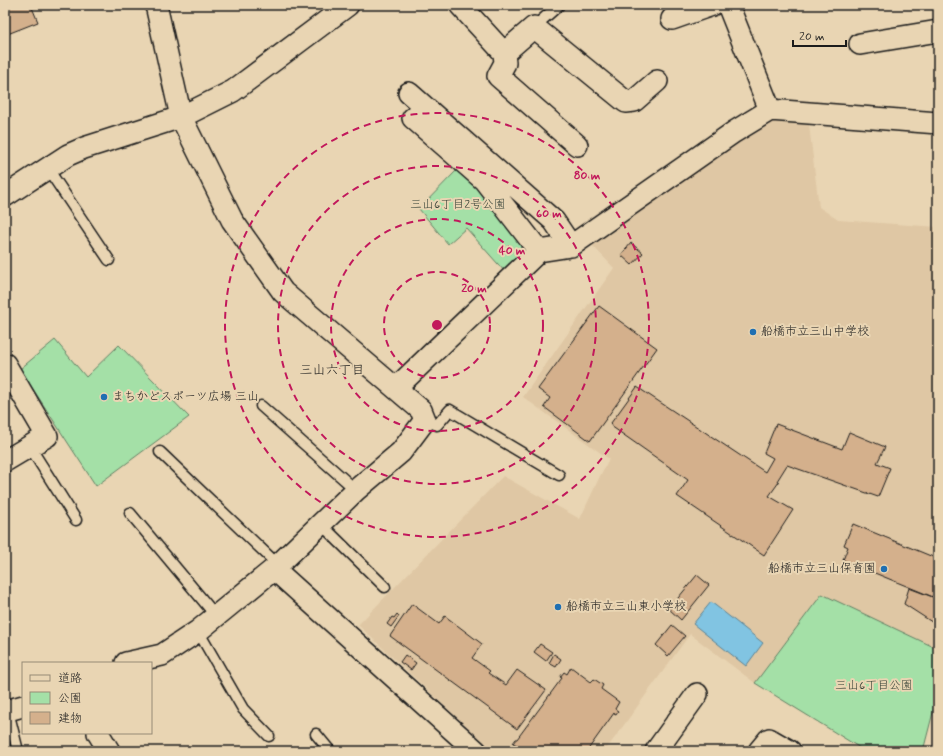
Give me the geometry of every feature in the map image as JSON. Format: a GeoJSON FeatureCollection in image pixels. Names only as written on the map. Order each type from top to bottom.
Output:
{"type":"FeatureCollection","features":[{"type":"Feature","properties":{"kind":"street"},"geometry":{"type":"LineString","coordinates":[[130,662],[162,655],[198,631],[276,568],[356,490],[401,452],[425,420],[421,410],[283,292],[232,220],[180,117],[156,5]]}},
{"type":"Feature","properties":{"kind":"street"},"geometry":{"type":"LineString","coordinates":[[5,196],[68,155],[84,148],[180,117],[233,91],[348,5]]}},
{"type":"Feature","properties":{"kind":"street"},"geometry":{"type":"LineString","coordinates":[[460,5],[504,53],[505,63],[498,76],[577,145]]}},
{"type":"Feature","properties":{"kind":"street"},"geometry":{"type":"LineString","coordinates":[[672,20],[712,5]]}},
{"type":"Feature","properties":{"kind":"street"},"geometry":{"type":"LineString","coordinates":[[728,5],[770,110]]}},
{"type":"Feature","properties":{"kind":"street"},"geometry":{"type":"LineString","coordinates":[[504,53],[534,27],[626,102],[634,101],[657,81]]}},
{"type":"Feature","properties":{"kind":"street"},"geometry":{"type":"LineString","coordinates":[[860,44],[938,31]]}},
{"type":"Feature","properties":{"kind":"street"},"geometry":{"type":"LineString","coordinates":[[409,93],[554,222],[571,246]]}},
{"type":"Feature","properties":{"kind":"street"},"geometry":{"type":"LineString","coordinates":[[396,388],[539,251],[571,246],[734,132],[770,110],[938,123]]}},
{"type":"Feature","properties":{"kind":"street"},"geometry":{"type":"LineString","coordinates":[[413,118],[484,180],[539,251]]}},
{"type":"Feature","properties":{"kind":"street"},"geometry":{"type":"LineString","coordinates":[[5,364],[47,436],[5,461]]}},
{"type":"Feature","properties":{"kind":"street"},"geometry":{"type":"LineString","coordinates":[[276,568],[476,751]]}},
{"type":"Feature","properties":{"kind":"street"},"geometry":{"type":"LineString","coordinates":[[656,751],[697,694]]}},
{"type":"Feature","properties":{"kind":"street"},"geometry":{"type":"LineString","coordinates":[[99,734],[109,751]]}},
{"type":"Feature","properties":{"kind":"street"},"geometry":{"type":"LineString","coordinates":[[759,751],[769,739],[790,751]]}},
{"type":"Feature","properties":{"kind":"lane"},"geometry":{"type":"LineString","coordinates":[[534,27],[559,5]]}},
{"type":"Feature","properties":{"kind":"lane"},"geometry":{"type":"LineString","coordinates":[[48,169],[109,260]]}},
{"type":"Feature","properties":{"kind":"lane"},"geometry":{"type":"LineString","coordinates":[[260,406],[356,490]]}},
{"type":"Feature","properties":{"kind":"lane"},"geometry":{"type":"LineString","coordinates":[[425,420],[436,426],[450,410],[559,475]]}},
{"type":"Feature","properties":{"kind":"lane"},"geometry":{"type":"LineString","coordinates":[[30,447],[76,520]]}},
{"type":"Feature","properties":{"kind":"lane"},"geometry":{"type":"LineString","coordinates":[[160,452],[276,568]]}},
{"type":"Feature","properties":{"kind":"lane"},"geometry":{"type":"LineString","coordinates":[[130,513],[216,616]]}},
{"type":"Feature","properties":{"kind":"lane"},"geometry":{"type":"LineString","coordinates":[[321,524],[385,587]]}},
{"type":"Feature","properties":{"kind":"lane"},"geometry":{"type":"LineString","coordinates":[[198,631],[243,709],[269,736]]}},
{"type":"Feature","properties":{"kind":"lane"},"geometry":{"type":"LineString","coordinates":[[12,710],[18,751]]}},
{"type":"Feature","properties":{"kind":"lane"},"geometry":{"type":"LineString","coordinates":[[316,734],[330,751]]}},
{"type":"Feature","properties":{"kind":"shaded area","name":"船橋市立三山中学校"},"geometry":{"type":"Polygon","coordinates":[[[776,116],[808,117],[819,207],[838,220],[938,227],[936,238],[938,238],[938,649],[822,595],[755,683],[690,634],[605,751],[493,751],[358,625],[503,476],[580,519],[609,459],[523,397],[614,268],[591,244],[740,137],[776,116]]]}},
{"type":"Feature","properties":{"kind":"green space","name":"三山6丁目2号公園"},"geometry":{"type":"Polygon","coordinates":[[[457,170],[475,186],[521,245],[520,258],[506,273],[466,228],[448,244],[419,209],[457,170]]]}},
{"type":"Feature","properties":{"kind":"green space","name":"まちかどスポーツ広場 三山"},"geometry":{"type":"Polygon","coordinates":[[[55,340],[86,377],[119,345],[189,417],[96,486],[20,369],[55,340]]]}},
{"type":"Feature","properties":{"kind":"green space","name":"三山6丁目公園"},"geometry":{"type":"Polygon","coordinates":[[[822,594],[938,649],[938,693],[923,751],[865,751],[755,683],[822,594]]]}},
{"type":"Feature","properties":{"kind":"water"},"geometry":{"type":"Polygon","coordinates":[[[711,602],[763,643],[746,666],[693,624],[711,602]]]}},
{"type":"Feature","properties":{"kind":"building"},"geometry":{"type":"Polygon","coordinates":[[[5,5],[31,5],[38,22],[5,35],[5,5]]]}},
{"type":"Feature","properties":{"kind":"building"},"geometry":{"type":"Polygon","coordinates":[[[631,243],[643,253],[632,265],[621,255],[631,243]]]}},
{"type":"Feature","properties":{"kind":"building"},"geometry":{"type":"Polygon","coordinates":[[[599,306],[657,348],[590,441],[544,407],[550,398],[538,389],[599,306]]]}},
{"type":"Feature","properties":{"kind":"building"},"geometry":{"type":"Polygon","coordinates":[[[637,387],[765,472],[773,458],[764,453],[776,424],[842,449],[849,432],[885,447],[877,463],[890,468],[878,497],[787,465],[777,481],[779,482],[769,496],[793,510],[764,555],[677,496],[688,480],[611,426],[611,423],[637,387]]]}},
{"type":"Feature","properties":{"kind":"building"},"geometry":{"type":"Polygon","coordinates":[[[853,524],[938,559],[938,599],[843,560],[848,547],[844,545],[853,524]]]}},
{"type":"Feature","properties":{"kind":"building"},"geometry":{"type":"Polygon","coordinates":[[[697,575],[709,585],[681,620],[669,609],[697,575]]]}},
{"type":"Feature","properties":{"kind":"building"},"geometry":{"type":"Polygon","coordinates":[[[909,588],[938,599],[938,626],[904,604],[909,588]]]}},
{"type":"Feature","properties":{"kind":"building"},"geometry":{"type":"Polygon","coordinates":[[[412,604],[439,624],[445,616],[482,644],[472,658],[490,671],[488,673],[506,685],[517,670],[546,690],[517,729],[390,636],[412,604]]]}},
{"type":"Feature","properties":{"kind":"building"},"geometry":{"type":"Polygon","coordinates":[[[397,614],[399,616],[391,627],[387,624],[392,617],[394,618],[397,614]]]}},
{"type":"Feature","properties":{"kind":"building"},"geometry":{"type":"Polygon","coordinates":[[[672,625],[685,636],[668,656],[656,645],[672,625]]]}},
{"type":"Feature","properties":{"kind":"building"},"geometry":{"type":"Polygon","coordinates":[[[540,644],[552,652],[546,661],[534,652],[540,644]]]}},
{"type":"Feature","properties":{"kind":"building"},"geometry":{"type":"Polygon","coordinates":[[[554,654],[561,659],[556,667],[549,663],[554,654]]]}},
{"type":"Feature","properties":{"kind":"building"},"geometry":{"type":"Polygon","coordinates":[[[405,655],[416,663],[411,670],[400,662],[405,655]]]}},
{"type":"Feature","properties":{"kind":"building"},"geometry":{"type":"Polygon","coordinates":[[[571,667],[591,682],[594,679],[603,685],[601,689],[619,702],[615,709],[618,711],[616,714],[614,713],[587,751],[513,751],[517,745],[513,743],[562,678],[560,677],[564,672],[567,674],[571,667]]]}},
{"type":"Feature","properties":{"kind":"place","name":"船橋市立三山中学校"},"geometry":{"type":"Point","coordinates":[753,332]}},
{"type":"Feature","properties":{"kind":"place","name":"まちかどスポーツ広場 三山"},"geometry":{"type":"Point","coordinates":[104,397]}},
{"type":"Feature","properties":{"kind":"place","name":"船橋市立三山保育園"},"geometry":{"type":"Point","coordinates":[884,569]}},
{"type":"Feature","properties":{"kind":"place","name":"船橋市立三山東小学校"},"geometry":{"type":"Point","coordinates":[558,607]}},
{"type":"Feature","properties":{"kind":"district","name":"三山六丁目"},"geometry":{"type":"Point","coordinates":[332,370]}}]}
